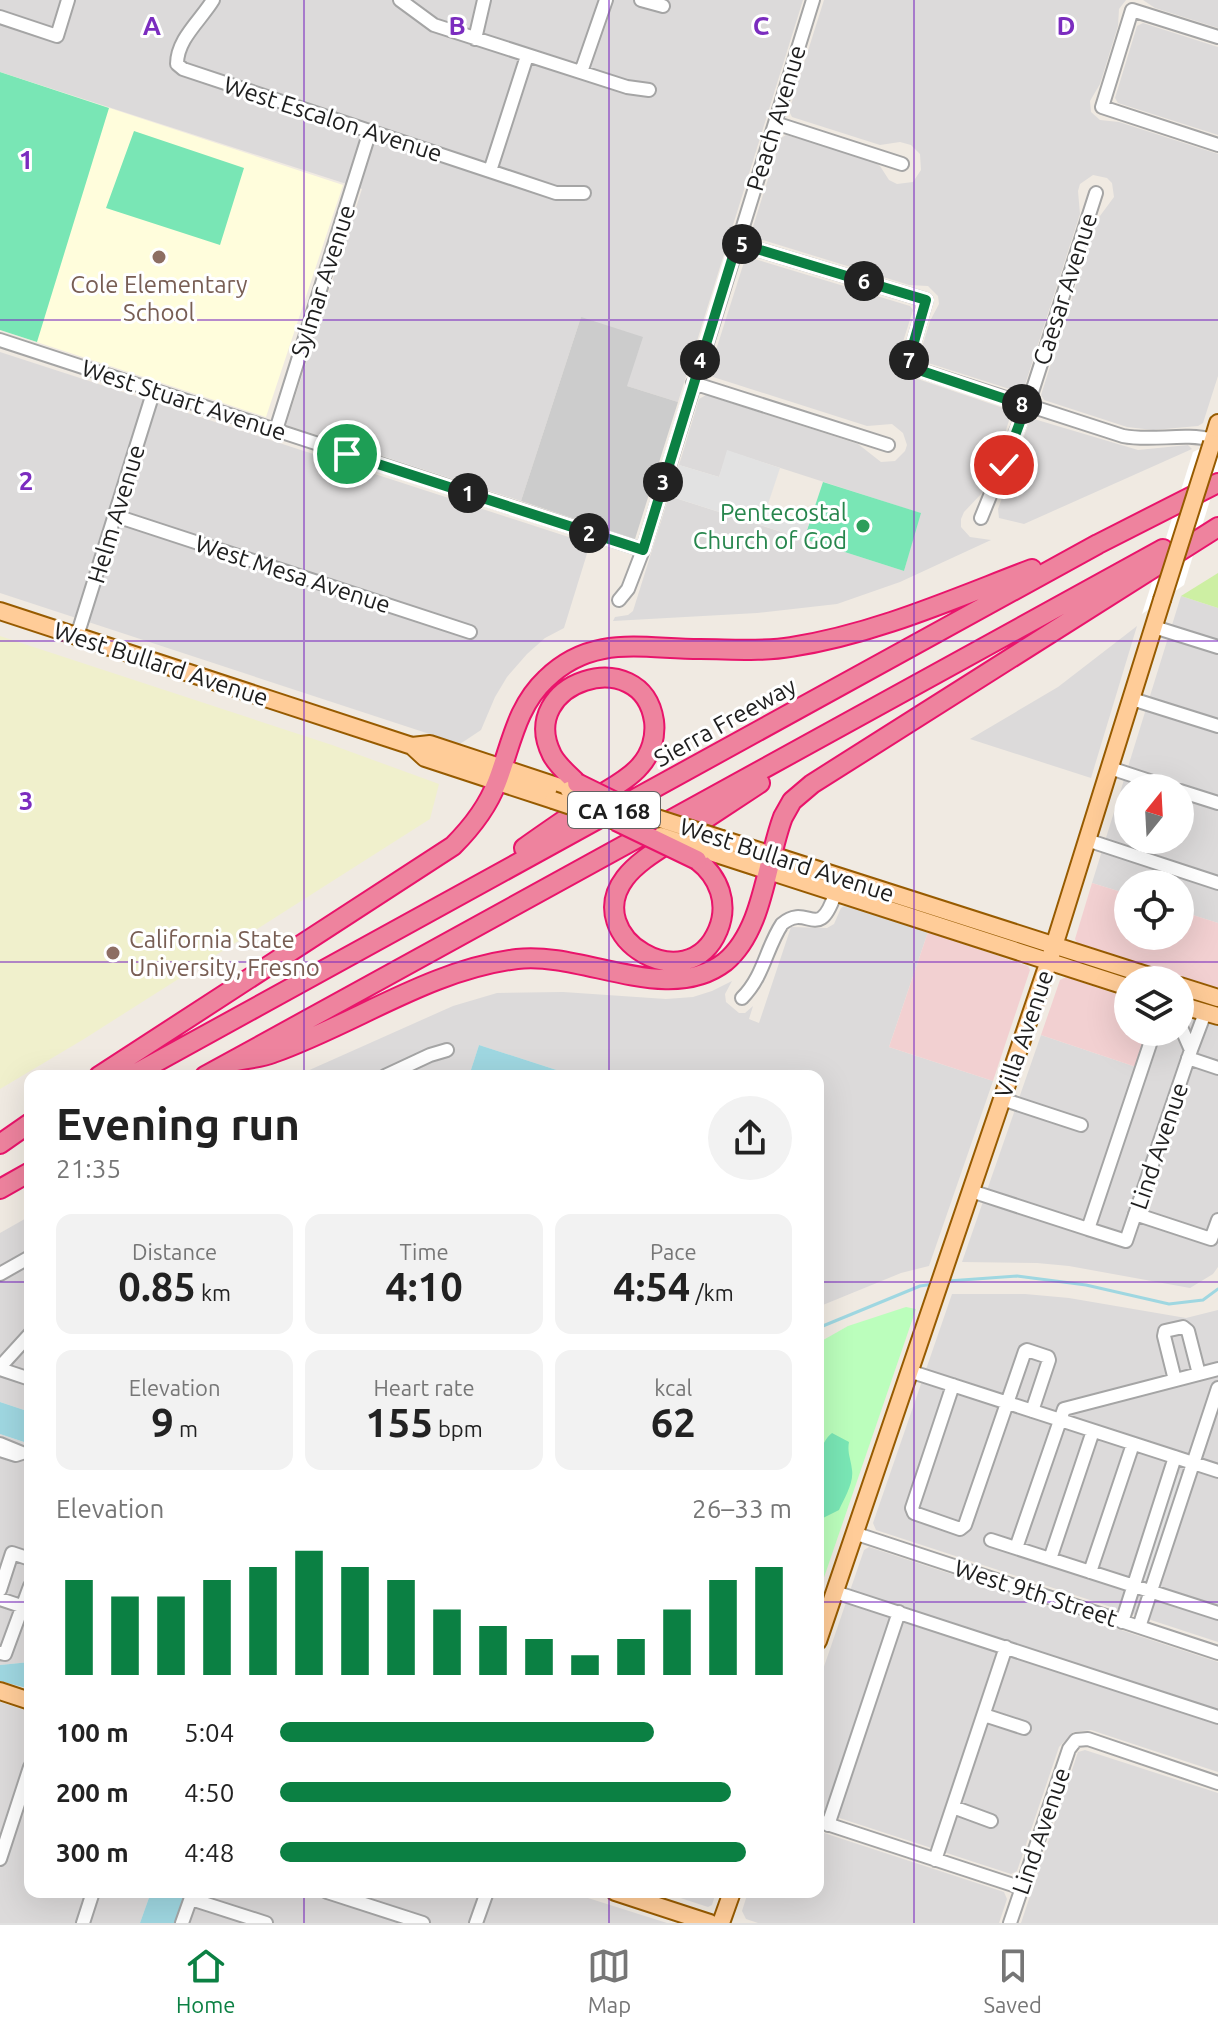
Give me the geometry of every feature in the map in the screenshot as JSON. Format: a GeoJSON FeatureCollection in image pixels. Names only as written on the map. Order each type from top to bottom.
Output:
{"type":"FeatureCollection","features":[{"type":"Feature","properties":{"kind":"highway","name":"Sierra Freeway"},"geometry":{"type":"LineString","coordinates":[[142,1070],[1098,544],[1218,483]]}},
{"type":"Feature","properties":{"kind":"highway","name":"CA 168"},"geometry":{"type":"LineString","coordinates":[[216,1070],[1218,519]]}},
{"type":"Feature","properties":{"kind":"highway"},"geometry":{"type":"LineString","coordinates":[[231,1062],[271,1054],[459,971],[520,959],[582,964],[623,974],[673,980],[705,974],[727,960],[752,924],[783,817],[792,801],[812,784],[1218,527]]}},
{"type":"Feature","properties":{"kind":"highway"},"geometry":{"type":"LineString","coordinates":[[108,1070],[453,846],[469,831],[499,776],[516,724],[534,692],[557,669],[586,653],[600,648],[625,646],[789,648],[885,625],[1098,544]]}},
{"type":"Feature","properties":{"kind":"highway"},"geometry":{"type":"LineString","coordinates":[[423,917],[639,768],[652,745],[654,723],[641,695],[623,681],[601,677],[578,682],[567,688],[553,706],[548,718],[548,743],[573,786],[632,810]]}},
{"type":"Feature","properties":{"kind":"highway"},"geometry":{"type":"LineString","coordinates":[[616,821],[700,855],[712,874],[722,896],[721,919],[715,936],[701,951],[683,960],[662,961],[643,954],[627,940],[617,923],[616,903],[624,880],[653,854],[855,719]]}},
{"type":"Feature","properties":{"kind":"highway"},"geometry":{"type":"LineString","coordinates":[[0,1145],[24,1127]]}},
{"type":"Feature","properties":{"kind":"highway"},"geometry":{"type":"LineString","coordinates":[[0,1145],[24,1134]]}},
{"type":"Feature","properties":{"kind":"highway"},"geometry":{"type":"LineString","coordinates":[[0,1189],[24,1175]]}},
{"type":"Feature","properties":{"kind":"main road","name":"Villa Avenue"},"geometry":{"type":"LineString","coordinates":[[824,1624],[1052,953],[1218,423]]}},
{"type":"Feature","properties":{"kind":"main road","name":"West Bullard Avenue"},"geometry":{"type":"LineString","coordinates":[[0,611],[412,746],[430,744],[553,800],[616,821]]}},
{"type":"Feature","properties":{"kind":"main road","name":"West Bullard Avenue"},"geometry":{"type":"LineString","coordinates":[[499,776],[573,786]]}},
{"type":"Feature","properties":{"kind":"main road","name":"West Bullard Avenue"},"geometry":{"type":"LineString","coordinates":[[632,810],[722,839],[835,894],[1114,968]]}},
{"type":"Feature","properties":{"kind":"main road","name":"West Bullard Avenue"},"geometry":{"type":"LineString","coordinates":[[700,855],[770,863],[918,903],[1052,953],[1114,981]]}},
{"type":"Feature","properties":{"kind":"main road"},"geometry":{"type":"LineString","coordinates":[[835,894],[845,889],[871,897],[918,903]]}},
{"type":"Feature","properties":{"kind":"main road"},"geometry":{"type":"LineString","coordinates":[[1194,990],[1218,998]]}},
{"type":"Feature","properties":{"kind":"main road"},"geometry":{"type":"LineString","coordinates":[[0,1691],[24,1699]]}},
{"type":"Feature","properties":{"kind":"main road"},"geometry":{"type":"LineString","coordinates":[[633,1898],[710,1923]]}},
{"type":"Feature","properties":{"kind":"main road"},"geometry":{"type":"LineString","coordinates":[[721,1923],[730,1898]]}},
{"type":"Feature","properties":{"kind":"street"},"geometry":{"type":"LineString","coordinates":[[0,17],[57,36],[68,0]]}},
{"type":"Feature","properties":{"kind":"street","name":"West Escalon Avenue"},"geometry":{"type":"LineString","coordinates":[[213,0],[178,52],[177,64],[189,72],[556,193],[584,193]]}},
{"type":"Feature","properties":{"kind":"street"},"geometry":{"type":"LineString","coordinates":[[400,0],[434,25],[627,87],[649,90]]}},
{"type":"Feature","properties":{"kind":"street"},"geometry":{"type":"LineString","coordinates":[[475,39],[484,0]]}},
{"type":"Feature","properties":{"kind":"street"},"geometry":{"type":"LineString","coordinates":[[581,72],[606,0]]}},
{"type":"Feature","properties":{"kind":"street"},"geometry":{"type":"LineString","coordinates":[[641,0],[663,6]]}},
{"type":"Feature","properties":{"kind":"street","name":"Peach Avenue"},"geometry":{"type":"LineString","coordinates":[[619,600],[628,589],[643,550],[813,0]]}},
{"type":"Feature","properties":{"kind":"street"},"geometry":{"type":"LineString","coordinates":[[1218,37],[1132,10],[1102,107],[1218,145]]}},
{"type":"Feature","properties":{"kind":"street"},"geometry":{"type":"LineString","coordinates":[[490,171],[527,56]]}},
{"type":"Feature","properties":{"kind":"street"},"geometry":{"type":"LineString","coordinates":[[775,123],[902,164]]}},
{"type":"Feature","properties":{"kind":"street","name":"Sylmar Avenue"},"geometry":{"type":"LineString","coordinates":[[276,430],[370,131]]}},
{"type":"Feature","properties":{"kind":"street","name":"Caesar Avenue"},"geometry":{"type":"LineString","coordinates":[[981,518],[1026,406],[1096,193]]}},
{"type":"Feature","properties":{"kind":"street"},"geometry":{"type":"LineString","coordinates":[[737,243],[926,300],[907,366],[1141,440],[1196,436],[1212,442]]}},
{"type":"Feature","properties":{"kind":"street","name":"West Stuart Avenue"},"geometry":{"type":"LineString","coordinates":[[1,344],[154,390],[643,550]]}},
{"type":"Feature","properties":{"kind":"street"},"geometry":{"type":"LineString","coordinates":[[693,383],[888,445]]}},
{"type":"Feature","properties":{"kind":"street","name":"Helm Avenue"},"geometry":{"type":"LineString","coordinates":[[77,636],[154,390]]}},
{"type":"Feature","properties":{"kind":"street","name":"West Mesa Avenue"},"geometry":{"type":"LineString","coordinates":[[116,516],[470,632]]}},
{"type":"Feature","properties":{"kind":"street"},"geometry":{"type":"LineString","coordinates":[[1154,627],[1218,647]]}},
{"type":"Feature","properties":{"kind":"street"},"geometry":{"type":"LineString","coordinates":[[1132,699],[1218,726]]}},
{"type":"Feature","properties":{"kind":"street"},"geometry":{"type":"LineString","coordinates":[[1110,768],[1128,774]]}},
{"type":"Feature","properties":{"kind":"street"},"geometry":{"type":"LineString","coordinates":[[1194,795],[1218,803]]}},
{"type":"Feature","properties":{"kind":"street"},"geometry":{"type":"LineString","coordinates":[[1087,840],[1218,883]]}},
{"type":"Feature","properties":{"kind":"street"},"geometry":{"type":"LineString","coordinates":[[742,998],[762,972],[782,924],[797,917],[823,919],[829,913],[835,894]]}},
{"type":"Feature","properties":{"kind":"street","name":"Lind Avenue"},"geometry":{"type":"LineString","coordinates":[[1088,1229],[1126,1241],[1190,1054],[1211,1014]]}},
{"type":"Feature","properties":{"kind":"street"},"geometry":{"type":"LineString","coordinates":[[971,1191],[1088,1229],[1149,1046]]}},
{"type":"Feature","properties":{"kind":"street","name":"Lind Avenue"},"geometry":{"type":"LineString","coordinates":[[1187,1046],[1190,1054]]}},
{"type":"Feature","properties":{"kind":"street"},"geometry":{"type":"LineString","coordinates":[[398,1070],[447,1050]]}},
{"type":"Feature","properties":{"kind":"street"},"geometry":{"type":"LineString","coordinates":[[1190,1054],[1218,1068]]}},
{"type":"Feature","properties":{"kind":"street"},"geometry":{"type":"LineString","coordinates":[[1002,1099],[1081,1125]]}},
{"type":"Feature","properties":{"kind":"street"},"geometry":{"type":"LineString","coordinates":[[1135,1214],[1211,1239],[1218,1220]]}},
{"type":"Feature","properties":{"kind":"street"},"geometry":{"type":"LineString","coordinates":[[0,1274],[24,1260]]}},
{"type":"Feature","properties":{"kind":"street"},"geometry":{"type":"LineString","coordinates":[[1175,1380],[1165,1331],[1183,1327],[1188,1331],[1199,1374]]}},
{"type":"Feature","properties":{"kind":"street"},"geometry":{"type":"LineString","coordinates":[[24,1341],[0,1368],[24,1377]]}},
{"type":"Feature","properties":{"kind":"street"},"geometry":{"type":"LineString","coordinates":[[953,1385],[912,1508],[914,1513],[960,1529],[965,1525],[1027,1350],[1049,1360],[1032,1411]]}},
{"type":"Feature","properties":{"kind":"street"},"geometry":{"type":"LineString","coordinates":[[1016,1548],[1064,1409],[1218,1369]]}},
{"type":"Feature","properties":{"kind":"street"},"geometry":{"type":"LineString","coordinates":[[909,1371],[1218,1471]]}},
{"type":"Feature","properties":{"kind":"street"},"geometry":{"type":"LineString","coordinates":[[1139,1627],[1218,1388]]}},
{"type":"Feature","properties":{"kind":"street"},"geometry":{"type":"LineString","coordinates":[[1050,1559],[1093,1431]]}},
{"type":"Feature","properties":{"kind":"street"},"geometry":{"type":"LineString","coordinates":[[1090,1572],[1133,1444]]}},
{"type":"Feature","properties":{"kind":"street"},"geometry":{"type":"LineString","coordinates":[[0,1447],[16,1455],[24,1455]]}},
{"type":"Feature","properties":{"kind":"street"},"geometry":{"type":"LineString","coordinates":[[1122,1622],[1175,1457]]}},
{"type":"Feature","properties":{"kind":"street","name":"West 9th Street"},"geometry":{"type":"LineString","coordinates":[[854,1533],[1218,1653]]}},
{"type":"Feature","properties":{"kind":"street"},"geometry":{"type":"LineString","coordinates":[[991,1540],[1218,1613]]}},
{"type":"Feature","properties":{"kind":"street"},"geometry":{"type":"LineString","coordinates":[[24,1557],[12,1553],[0,1591],[24,1603]]}},
{"type":"Feature","properties":{"kind":"street"},"geometry":{"type":"LineString","coordinates":[[835,1592],[1218,1717]]}},
{"type":"Feature","properties":{"kind":"street"},"geometry":{"type":"LineString","coordinates":[[0,1599],[24,1604]]}},
{"type":"Feature","properties":{"kind":"street"},"geometry":{"type":"LineString","coordinates":[[0,1653],[5,1654],[24,1612]]}},
{"type":"Feature","properties":{"kind":"street"},"geometry":{"type":"LineString","coordinates":[[824,1820],[899,1612]]}},
{"type":"Feature","properties":{"kind":"street"},"geometry":{"type":"LineString","coordinates":[[935,1860],[1006,1647]]}},
{"type":"Feature","properties":{"kind":"street"},"geometry":{"type":"LineString","coordinates":[[984,1715],[1024,1728]]}},
{"type":"Feature","properties":{"kind":"street","name":"Lind Avenue"},"geometry":{"type":"LineString","coordinates":[[1010,1923],[1069,1749],[1076,1740],[1088,1739],[1218,1783]]}},
{"type":"Feature","properties":{"kind":"street"},"geometry":{"type":"LineString","coordinates":[[0,1859],[24,1785]]}},
{"type":"Feature","properties":{"kind":"street"},"geometry":{"type":"LineString","coordinates":[[953,1807],[991,1821]]}},
{"type":"Feature","properties":{"kind":"street"},"geometry":{"type":"LineString","coordinates":[[824,1823],[1022,1888]]}},
{"type":"Feature","properties":{"kind":"street"},"geometry":{"type":"LineString","coordinates":[[83,1923],[91,1898]]}},
{"type":"Feature","properties":{"kind":"street"},"geometry":{"type":"LineString","coordinates":[[182,1923],[191,1898]]}},
{"type":"Feature","properties":{"kind":"street"},"geometry":{"type":"LineString","coordinates":[[200,1898],[266,1923]]}},
{"type":"Feature","properties":{"kind":"street"},"geometry":{"type":"LineString","coordinates":[[346,1898],[423,1923]]}},
{"type":"Feature","properties":{"kind":"street"},"geometry":{"type":"LineString","coordinates":[[476,1923],[485,1898]]}},
{"type":"Feature","properties":{"kind":"shaded area"},"geometry":{"type":"Polygon","coordinates":[[[0,0],[803,0],[678,402],[627,386],[581,317],[521,501],[286,425],[362,189],[0,72],[0,0]]]}},
{"type":"Feature","properties":{"kind":"shaded area"},"geometry":{"type":"Polygon","coordinates":[[[824,0],[1126,0],[1119,9],[1118,26],[1100,84],[1090,101],[1091,112],[1100,120],[1119,122],[1218,154],[1218,376],[1203,423],[1153,430],[1127,427],[1044,400],[1041,395],[1097,220],[1114,197],[1112,183],[1107,178],[1093,175],[1080,184],[1080,214],[1023,391],[1019,392],[922,361],[919,357],[930,321],[939,304],[938,296],[928,286],[909,285],[753,237],[751,233],[781,138],[786,135],[871,160],[880,166],[889,180],[897,184],[913,182],[921,170],[920,154],[911,145],[900,142],[880,145],[792,117],[789,111],[824,0]]]}},
{"type":"Feature","properties":{"kind":"shaded area"},"geometry":{"type":"Polygon","coordinates":[[[1143,0],[1218,0],[1218,28],[1155,8],[1143,0]]]}},
{"type":"Feature","properties":{"kind":"shaded area"},"geometry":{"type":"Polygon","coordinates":[[[1143,23],[1218,47],[1218,135],[1118,103],[1115,98],[1137,26],[1143,23]]]}},
{"type":"Feature","properties":{"kind":"shaded area","name":"Cole Elementary School"},"geometry":{"type":"Polygon","coordinates":[[[0,72],[343,185],[266,417],[0,330],[0,72]]]}},
{"type":"Feature","properties":{"kind":"shaded area"},"geometry":{"type":"Polygon","coordinates":[[[748,257],[910,306],[913,310],[896,364],[900,373],[1009,410],[1011,414],[998,456],[982,493],[961,519],[961,527],[970,537],[991,540],[900,582],[837,604],[757,613],[613,621],[615,617],[633,611],[669,496],[904,571],[920,513],[728,451],[719,477],[679,465],[699,399],[706,395],[858,444],[881,462],[895,461],[907,445],[903,433],[892,424],[867,426],[710,376],[748,257]]]}},
{"type":"Feature","properties":{"kind":"shaded area"},"geometry":{"type":"Polygon","coordinates":[[[581,317],[643,337],[627,386],[678,402],[635,539],[521,501],[581,317]]]}},
{"type":"Feature","properties":{"kind":"shaded area"},"geometry":{"type":"Polygon","coordinates":[[[0,352],[590,544],[564,628],[545,638],[527,654],[507,677],[481,730],[460,744],[0,593],[0,352]]]}},
{"type":"Feature","properties":{"kind":"shaded area"},"geometry":{"type":"Polygon","coordinates":[[[1030,420],[1138,450],[1188,445],[1192,449],[1024,524],[999,518],[998,509],[1030,420]]]}},
{"type":"Feature","properties":{"kind":"shaded area"},"geometry":{"type":"Polygon","coordinates":[[[727,450],[780,468],[766,510],[809,524],[804,539],[669,496],[679,465],[719,477],[727,450]]]}},
{"type":"Feature","properties":{"kind":"shaded area"},"geometry":{"type":"Polygon","coordinates":[[[1181,596],[1218,608],[1218,923],[1194,915],[1194,870],[1114,870],[1114,890],[1092,883],[1114,812],[1114,854],[1194,854],[1194,774],[1126,774],[1181,596]]]}},
{"type":"Feature","properties":{"kind":"shaded area"},"geometry":{"type":"Polygon","coordinates":[[[1137,626],[1091,778],[970,739],[1058,687],[1137,626]]]}},
{"type":"Feature","properties":{"kind":"shaded area"},"geometry":{"type":"Polygon","coordinates":[[[1092,883],[1114,890],[1114,950],[1194,950],[1194,915],[1218,923],[1218,988],[1194,980],[1194,966],[1149,966],[1077,943],[1075,939],[1092,883]]]}},
{"type":"Feature","properties":{"kind":"shaded area"},"geometry":{"type":"Polygon","coordinates":[[[846,905],[928,932],[889,1047],[993,1081],[929,1266],[901,1273],[824,1305],[824,1070],[556,1070],[479,1045],[471,1070],[309,1070],[453,1006],[497,993],[563,992],[666,999],[693,997],[732,981],[725,994],[726,1002],[739,1013],[745,1013],[753,1006],[749,1019],[759,1023],[791,927],[827,928],[834,924],[841,908],[846,905]]]}},
{"type":"Feature","properties":{"kind":"shaded area"},"geometry":{"type":"Polygon","coordinates":[[[928,932],[1028,966],[1030,970],[993,1081],[889,1047],[928,932]]]}},
{"type":"Feature","properties":{"kind":"shaded area"},"geometry":{"type":"Polygon","coordinates":[[[1066,977],[1114,993],[1114,1046],[1156,1046],[1148,1071],[1041,1035],[1060,980],[1066,977]]]}},
{"type":"Feature","properties":{"kind":"shaded area"},"geometry":{"type":"Polygon","coordinates":[[[1194,1018],[1218,1026],[1218,1267],[1213,1274],[1190,1288],[1069,1266],[962,1262],[1041,1035],[1148,1071],[1156,1046],[1194,1046],[1194,1018]]]}},
{"type":"Feature","properties":{"kind":"shaded area"},"geometry":{"type":"Polygon","coordinates":[[[24,1219],[24,1410],[0,1402],[0,1233],[24,1219]]]}},
{"type":"Feature","properties":{"kind":"shaded area"},"geometry":{"type":"Polygon","coordinates":[[[952,1294],[1025,1294],[1069,1298],[1186,1318],[1218,1310],[1218,1642],[876,1530],[873,1523],[952,1294]]]}},
{"type":"Feature","properties":{"kind":"shaded area"},"geometry":{"type":"Polygon","coordinates":[[[0,1434],[24,1442],[24,1663],[0,1665],[0,1434]]]}},
{"type":"Feature","properties":{"kind":"shaded area"},"geometry":{"type":"Polygon","coordinates":[[[1173,1472],[1186,1477],[1150,1583],[1139,1579],[1173,1472]]]}},
{"type":"Feature","properties":{"kind":"shaded area"},"geometry":{"type":"Polygon","coordinates":[[[869,1547],[1218,1662],[1218,1772],[1091,1730],[1073,1732],[1059,1747],[1017,1871],[1011,1874],[824,1813],[824,1667],[864,1550],[869,1547]]]}},
{"type":"Feature","properties":{"kind":"shaded area"},"geometry":{"type":"Polygon","coordinates":[[[0,1702],[24,1710],[24,1898],[149,1898],[140,1923],[0,1923],[0,1702]]]}},
{"type":"Feature","properties":{"kind":"shaded area"},"geometry":{"type":"Polygon","coordinates":[[[1085,1750],[1218,1793],[1218,1923],[1021,1923],[1078,1752],[1085,1750]]]}},
{"type":"Feature","properties":{"kind":"shaded area"},"geometry":{"type":"Polygon","coordinates":[[[824,1833],[1004,1892],[1007,1899],[999,1923],[758,1923],[746,1919],[742,1911],[746,1898],[824,1898],[824,1833]]]}},
{"type":"Feature","properties":{"kind":"shaded area"},"geometry":{"type":"Polygon","coordinates":[[[186,1898],[588,1898],[667,1923],[177,1923],[186,1898]]]}},
{"type":"Feature","properties":{"kind":"shaded area"},"geometry":{"type":"Polygon","coordinates":[[[680,1898],[714,1898],[708,1907],[680,1898]]]}},
{"type":"Feature","properties":{"kind":"green space"},"geometry":{"type":"Polygon","coordinates":[[[0,72],[109,108],[37,342],[0,330],[0,72]]]}},
{"type":"Feature","properties":{"kind":"green space"},"geometry":{"type":"Polygon","coordinates":[[[134,131],[244,168],[220,245],[106,208],[134,131]]]}},
{"type":"Feature","properties":{"kind":"green space","name":"Pentecostal Church of God"},"geometry":{"type":"Polygon","coordinates":[[[823,482],[921,513],[904,571],[804,539],[823,482]]]}},
{"type":"Feature","properties":{"kind":"green space"},"geometry":{"type":"Polygon","coordinates":[[[1218,573],[1218,608],[1181,596],[1218,573]]]}},
{"type":"Feature","properties":{"kind":"green space","name":"California State University, Fresno"},"geometry":{"type":"Polygon","coordinates":[[[0,636],[332,745],[439,784],[430,819],[84,1039],[32,1070],[24,1070],[24,1075],[0,1089],[0,636]]]}},
{"type":"Feature","properties":{"kind":"green space"},"geometry":{"type":"Polygon","coordinates":[[[906,1307],[916,1309],[824,1577],[824,1340],[848,1326],[906,1307]]]}},
{"type":"Feature","properties":{"kind":"green space"},"geometry":{"type":"Polygon","coordinates":[[[832,1433],[849,1442],[852,1480],[839,1510],[824,1518],[824,1444],[832,1433]]]}},
{"type":"Feature","properties":{"kind":"water"},"geometry":{"type":"Polygon","coordinates":[[[479,1045],[556,1070],[471,1070],[479,1045]]]}},
{"type":"Feature","properties":{"kind":"water"},"geometry":{"type":"Polygon","coordinates":[[[0,1402],[24,1410],[24,1442],[0,1434],[0,1402]]]}},
{"type":"Feature","properties":{"kind":"water"},"geometry":{"type":"Polygon","coordinates":[[[24,1663],[24,1687],[0,1681],[0,1665],[24,1663]]]}},
{"type":"Feature","properties":{"kind":"water"},"geometry":{"type":"Polygon","coordinates":[[[149,1898],[186,1898],[177,1923],[140,1923],[149,1898]]]}},
{"type":"Feature","properties":{"kind":"pier"},"geometry":{"type":"Polygon","coordinates":[[[1218,440],[1218,474],[1184,585],[1142,614],[1193,452],[1218,440]]]}},
{"type":"Feature","properties":{"kind":"waterway"},"geometry":{"type":"LineString","coordinates":[[948,1281],[1017,1276],[1086,1285],[1169,1304],[1203,1300],[1218,1289]]}},
{"type":"Feature","properties":{"kind":"waterway"},"geometry":{"type":"LineString","coordinates":[[824,1326],[920,1286],[933,1284]]}},
{"type":"Feature","properties":{"kind":"place","name":"Cole Elementary School"},"geometry":{"type":"Point","coordinates":[159,257]}},
{"type":"Feature","properties":{"kind":"place","name":"Pentecostal Church of God"},"geometry":{"type":"Point","coordinates":[863,526]}},
{"type":"Feature","properties":{"kind":"place","name":"California State University, Fresno"},"geometry":{"type":"Point","coordinates":[113,953]}},
{"type":"Feature","properties":{"kind":"route"},"geometry":{"type":"LineString","coordinates":[[347,454],[643,550],[737,243],[926,300],[907,366],[1026,406],[1004,465]]}}]}
